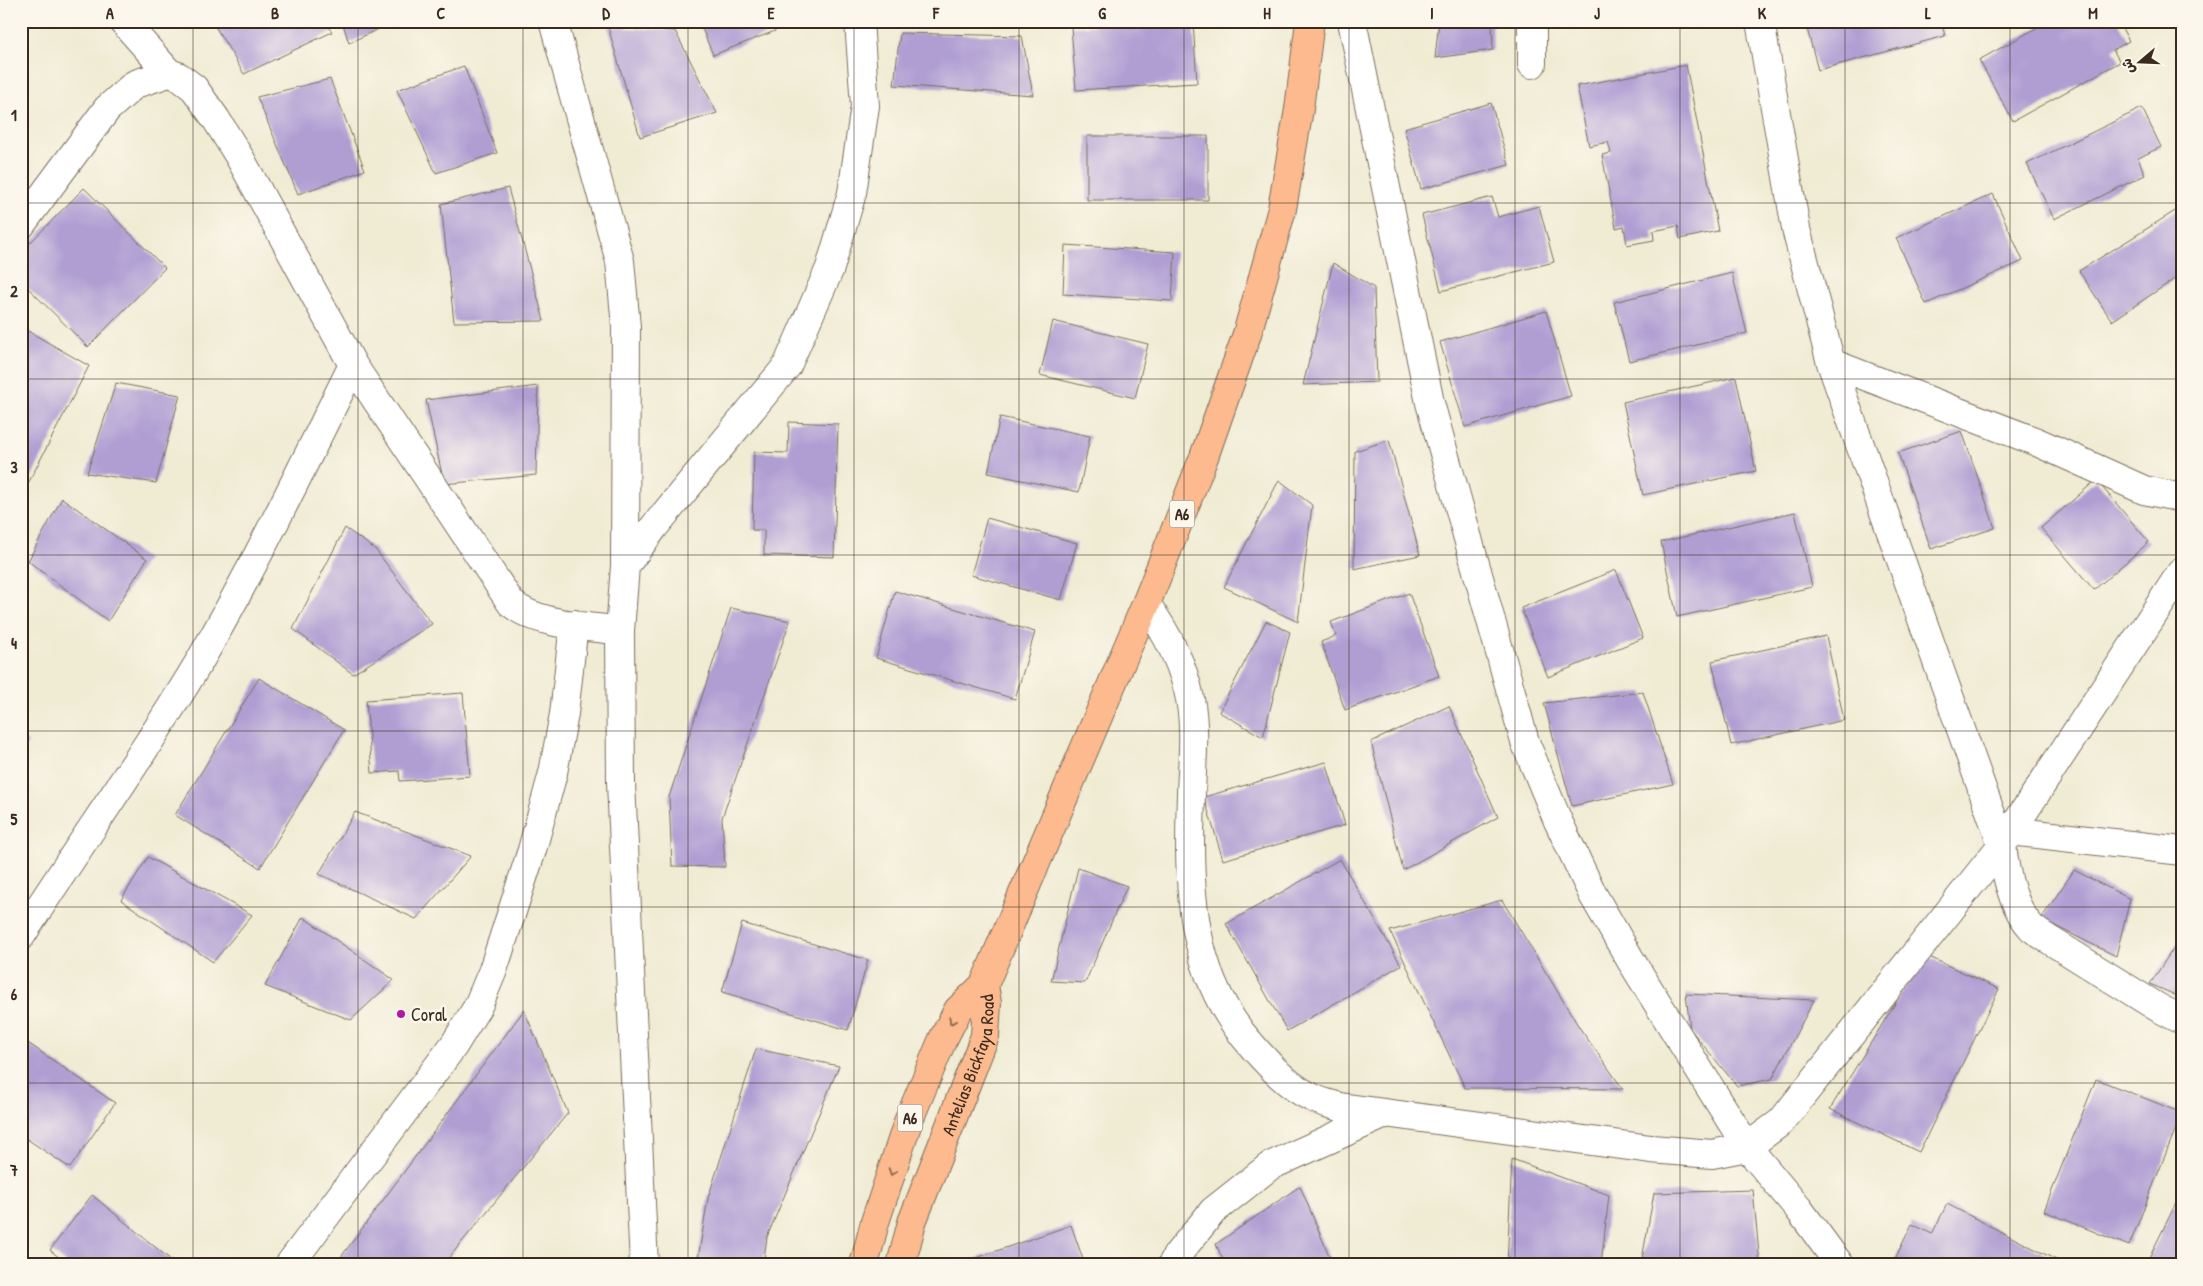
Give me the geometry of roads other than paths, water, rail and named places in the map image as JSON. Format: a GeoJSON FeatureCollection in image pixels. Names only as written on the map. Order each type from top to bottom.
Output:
{"type":"FeatureCollection","features":[{"type":"Feature","properties":{"kind":"highway","name":"A6"},"geometry":{"type":"LineString","coordinates":[[984,985],[1146,604],[1204,457],[1247,334],[1282,209],[1310,21]]}},
{"type":"Feature","properties":{"kind":"highway","name":"Antelias Bickfaya Road"},"geometry":{"type":"LineString","coordinates":[[864,1265],[875,1222],[908,1122],[942,1041],[958,1010],[984,985]]}},
{"type":"Feature","properties":{"kind":"highway","name":"Antelias Bickfaya Road"},"geometry":{"type":"LineString","coordinates":[[901,1265],[912,1222],[985,1036],[987,1003],[984,985]]}},
{"type":"Feature","properties":{"kind":"street"},"geometry":{"type":"LineString","coordinates":[[122,21],[169,73],[178,76],[194,88],[216,119],[240,158],[353,365],[511,603],[524,613],[574,624],[620,631]]}},
{"type":"Feature","properties":{"kind":"street"},"geometry":{"type":"LineString","coordinates":[[554,21],[620,261],[626,327],[625,566],[620,631],[620,783],[644,1265]]}},
{"type":"Feature","properties":{"kind":"street"},"geometry":{"type":"LineString","coordinates":[[625,566],[654,527],[787,366],[830,268],[852,192],[865,106],[859,21]]}},
{"type":"Feature","properties":{"kind":"street"},"geometry":{"type":"LineString","coordinates":[[1352,21],[1430,403],[1525,742],[1558,821],[1594,896],[1630,959],[1747,1147],[1798,1208],[1840,1265]]}},
{"type":"Feature","properties":{"kind":"street"},"geometry":{"type":"LineString","coordinates":[[1532,21],[1532,64]]}},
{"type":"Feature","properties":{"kind":"street"},"geometry":{"type":"LineString","coordinates":[[1760,21],[1796,229],[1831,363],[2007,838],[2004,866],[2010,886],[2021,912],[2033,928],[2157,1007],[2182,1020]]}},
{"type":"Feature","properties":{"kind":"street"},"geometry":{"type":"LineString","coordinates":[[21,225],[107,109],[135,84],[154,76],[169,73]]}},
{"type":"Feature","properties":{"kind":"street"},"geometry":{"type":"LineString","coordinates":[[1831,363],[2036,442],[2144,490],[2182,498]]}},
{"type":"Feature","properties":{"kind":"street"},"geometry":{"type":"LineString","coordinates":[[21,936],[202,657],[248,574],[353,365]]}},
{"type":"Feature","properties":{"kind":"street"},"geometry":{"type":"LineString","coordinates":[[1146,604],[1171,642],[1184,674],[1190,700],[1192,748],[1189,880],[1202,956],[1214,989],[1236,1029],[1275,1071],[1310,1097],[1340,1107],[1651,1149],[1712,1154],[1747,1147],[1781,1122],[2007,838],[2182,571]]}},
{"type":"Feature","properties":{"kind":"street"},"geometry":{"type":"LineString","coordinates":[[288,1265],[454,1045],[478,1006],[493,970],[532,850],[553,773],[566,705],[574,624]]}},
{"type":"Feature","properties":{"kind":"street"},"geometry":{"type":"LineString","coordinates":[[2007,838],[2182,851]]}},
{"type":"Feature","properties":{"kind":"street"},"geometry":{"type":"LineString","coordinates":[[1172,1265],[1177,1254],[1213,1211],[1270,1166],[1385,1114]]}},
{"type":"Feature","properties":{"kind":"place","name":"Coral"},"geometry":{"type":"Point","coordinates":[401,1014]}}]}
